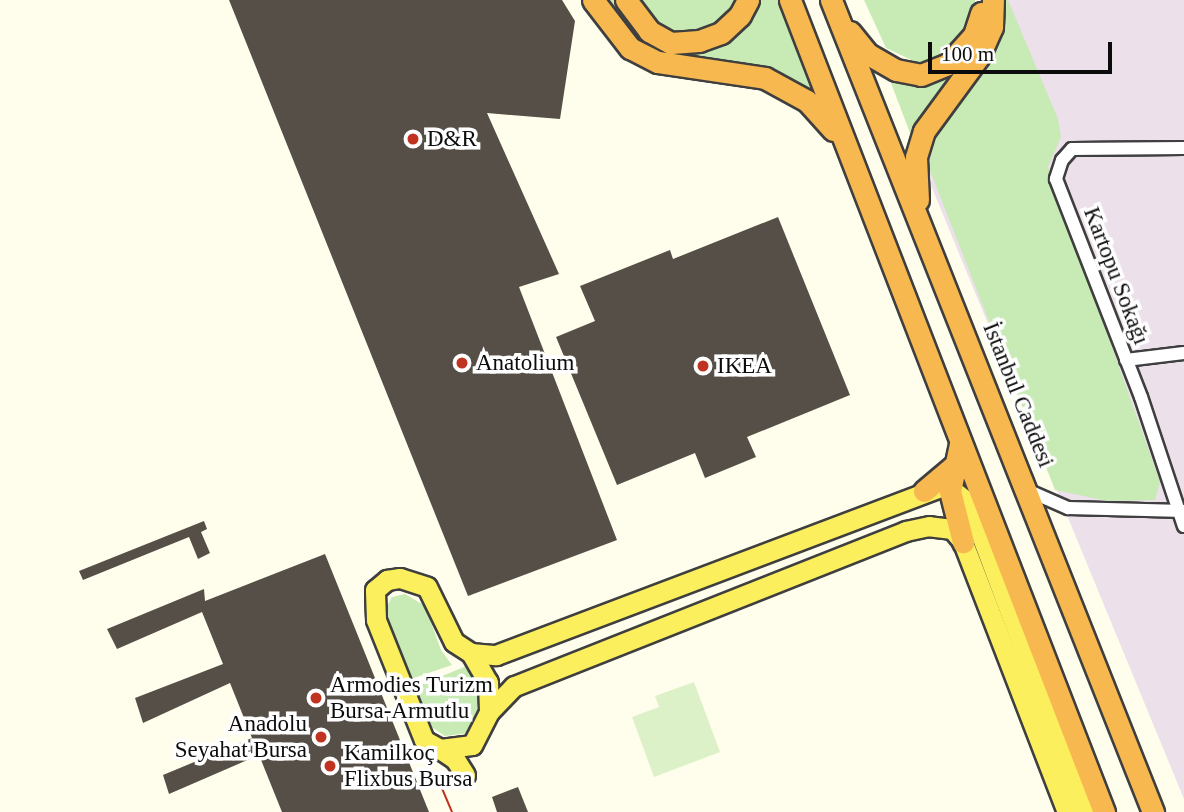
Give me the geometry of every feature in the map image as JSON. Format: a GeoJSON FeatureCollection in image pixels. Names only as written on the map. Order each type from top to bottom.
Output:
{"type":"FeatureCollection","features":[{"type":"Feature","properties":{"kind":"highway"},"geometry":{"type":"LineString","coordinates":[[593,0],[630,48],[658,62],[737,72],[788,88],[807,101],[846,147]]}},
{"type":"Feature","properties":{"kind":"highway"},"geometry":{"type":"LineString","coordinates":[[626,0],[649,31],[671,43],[699,41],[721,33],[748,0]]}},
{"type":"Feature","properties":{"kind":"highway"},"geometry":{"type":"LineString","coordinates":[[790,0],[1104,812]]}},
{"type":"Feature","properties":{"kind":"highway"},"geometry":{"type":"LineString","coordinates":[[834,9],[868,54],[896,70],[921,75],[948,64],[974,36],[981,0]]}},
{"type":"Feature","properties":{"kind":"highway"},"geometry":{"type":"LineString","coordinates":[[926,240],[915,184],[916,157],[924,131],[979,56],[992,27],[993,0]]}},
{"type":"Feature","properties":{"kind":"highway","name":"İstanbul Caddesi"},"geometry":{"type":"LineString","coordinates":[[834,9],[1029,491],[1153,812]]}},
{"type":"Feature","properties":{"kind":"highway"},"geometry":{"type":"LineString","coordinates":[[960,444],[952,477],[963,542]]}},
{"type":"Feature","properties":{"kind":"highway"},"geometry":{"type":"LineString","coordinates":[[924,491],[952,477]]}},
{"type":"Feature","properties":{"kind":"main road"},"geometry":{"type":"LineString","coordinates":[[952,477],[975,519],[1085,812]]}},
{"type":"Feature","properties":{"kind":"main road"},"geometry":{"type":"LineString","coordinates":[[471,653],[496,655],[924,491]]}},
{"type":"Feature","properties":{"kind":"main road"},"geometry":{"type":"LineString","coordinates":[[489,712],[488,682],[471,653],[454,642],[444,628],[427,587],[400,578],[387,580],[375,590],[376,620],[424,740],[455,760],[465,775],[472,745],[489,712],[514,686],[906,531],[929,526],[952,528],[963,542],[1067,812]]}},
{"type":"Feature","properties":{"kind":"main road"},"geometry":{"type":"LineString","coordinates":[[440,750],[472,745]]}},
{"type":"Feature","properties":{"kind":"street","name":"Kartopu Sokağı"},"geometry":{"type":"LineString","coordinates":[[1184,148],[1072,149],[1062,160],[1056,179],[1126,360],[1181,511],[1184,526]]}},
{"type":"Feature","properties":{"kind":"street"},"geometry":{"type":"LineString","coordinates":[[1126,360],[1184,353]]}},
{"type":"Feature","properties":{"kind":"street"},"geometry":{"type":"LineString","coordinates":[[1029,491],[1068,508],[1181,511]]}},
{"type":"Feature","properties":{"kind":"shaded area"},"geometry":{"type":"Polygon","coordinates":[[[996,0],[1184,0],[1184,799],[911,137],[996,0]]]}},
{"type":"Feature","properties":{"kind":"green space"},"geometry":{"type":"Polygon","coordinates":[[[606,0],[614,0],[640,33],[689,49],[757,0],[778,0],[819,95],[772,67],[658,52],[624,27],[606,0]]]}},
{"type":"Feature","properties":{"kind":"green space"},"geometry":{"type":"Polygon","coordinates":[[[630,0],[742,0],[723,25],[678,37],[653,27],[630,0]]]}},
{"type":"Feature","properties":{"kind":"green space"},"geometry":{"type":"Polygon","coordinates":[[[864,0],[975,0],[975,3],[971,22],[941,57],[918,63],[886,48],[864,0]]]}},
{"type":"Feature","properties":{"kind":"green space"},"geometry":{"type":"Polygon","coordinates":[[[1004,0],[1008,0],[1058,119],[1061,137],[1048,167],[1160,482],[1155,500],[1108,501],[1055,490],[929,168],[934,134],[1003,15],[1004,0]]]}},
{"type":"Feature","properties":{"kind":"green space"},"geometry":{"type":"Polygon","coordinates":[[[965,57],[915,146],[886,70],[965,57]]]}},
{"type":"Feature","properties":{"kind":"green space"},"geometry":{"type":"Polygon","coordinates":[[[405,594],[425,606],[441,650],[452,665],[408,680],[382,616],[392,597],[405,594]]]}},
{"type":"Feature","properties":{"kind":"green space"},"geometry":{"type":"Polygon","coordinates":[[[469,665],[477,673],[485,705],[468,733],[445,736],[430,726],[415,687],[469,665]]]}},
{"type":"Feature","properties":{"kind":"green space"},"geometry":{"type":"Polygon","coordinates":[[[694,682],[720,752],[654,777],[632,717],[659,707],[655,696],[694,682]]]}},
{"type":"Feature","properties":{"kind":"building","name":"Anatolium"},"geometry":{"type":"Polygon","coordinates":[[[229,0],[562,0],[575,21],[560,119],[487,113],[559,274],[519,287],[617,540],[468,596],[229,0]]]}},
{"type":"Feature","properties":{"kind":"building","name":"IKEA"},"geometry":{"type":"Polygon","coordinates":[[[778,217],[850,395],[747,437],[756,457],[705,478],[695,453],[617,485],[556,337],[595,321],[580,286],[670,250],[673,259],[778,217]]]}},
{"type":"Feature","properties":{"kind":"building"},"geometry":{"type":"Polygon","coordinates":[[[204,521],[207,529],[201,532],[210,553],[198,559],[189,537],[83,580],[79,571],[204,521]]]}},
{"type":"Feature","properties":{"kind":"building"},"geometry":{"type":"Polygon","coordinates":[[[325,554],[429,812],[282,812],[259,755],[169,794],[163,775],[252,738],[230,683],[143,723],[135,698],[223,664],[202,612],[117,649],[107,629],[204,589],[205,601],[325,554]]]}},
{"type":"Feature","properties":{"kind":"building"},"geometry":{"type":"Polygon","coordinates":[[[518,787],[528,812],[497,812],[492,797],[518,787]]]}},
{"type":"Feature","properties":{"kind":"tram line"},"geometry":{"type":"LineString","coordinates":[[441,786],[452,812]]}},
{"type":"Feature","properties":{"kind":"place","name":"D&R"},"geometry":{"type":"Point","coordinates":[413,139]}},
{"type":"Feature","properties":{"kind":"place","name":"Anatolium"},"geometry":{"type":"Point","coordinates":[462,363]}},
{"type":"Feature","properties":{"kind":"place","name":"IKEA"},"geometry":{"type":"Point","coordinates":[703,366]}},
{"type":"Feature","properties":{"kind":"place","name":"Armodies Turizm Bursa-Armutlu"},"geometry":{"type":"Point","coordinates":[316,698]}},
{"type":"Feature","properties":{"kind":"place","name":"Anadolu Seyahat Bursa"},"geometry":{"type":"Point","coordinates":[321,737]}},
{"type":"Feature","properties":{"kind":"place","name":"Kamilkoç Flixbus Bursa"},"geometry":{"type":"Point","coordinates":[330,766]}}]}
